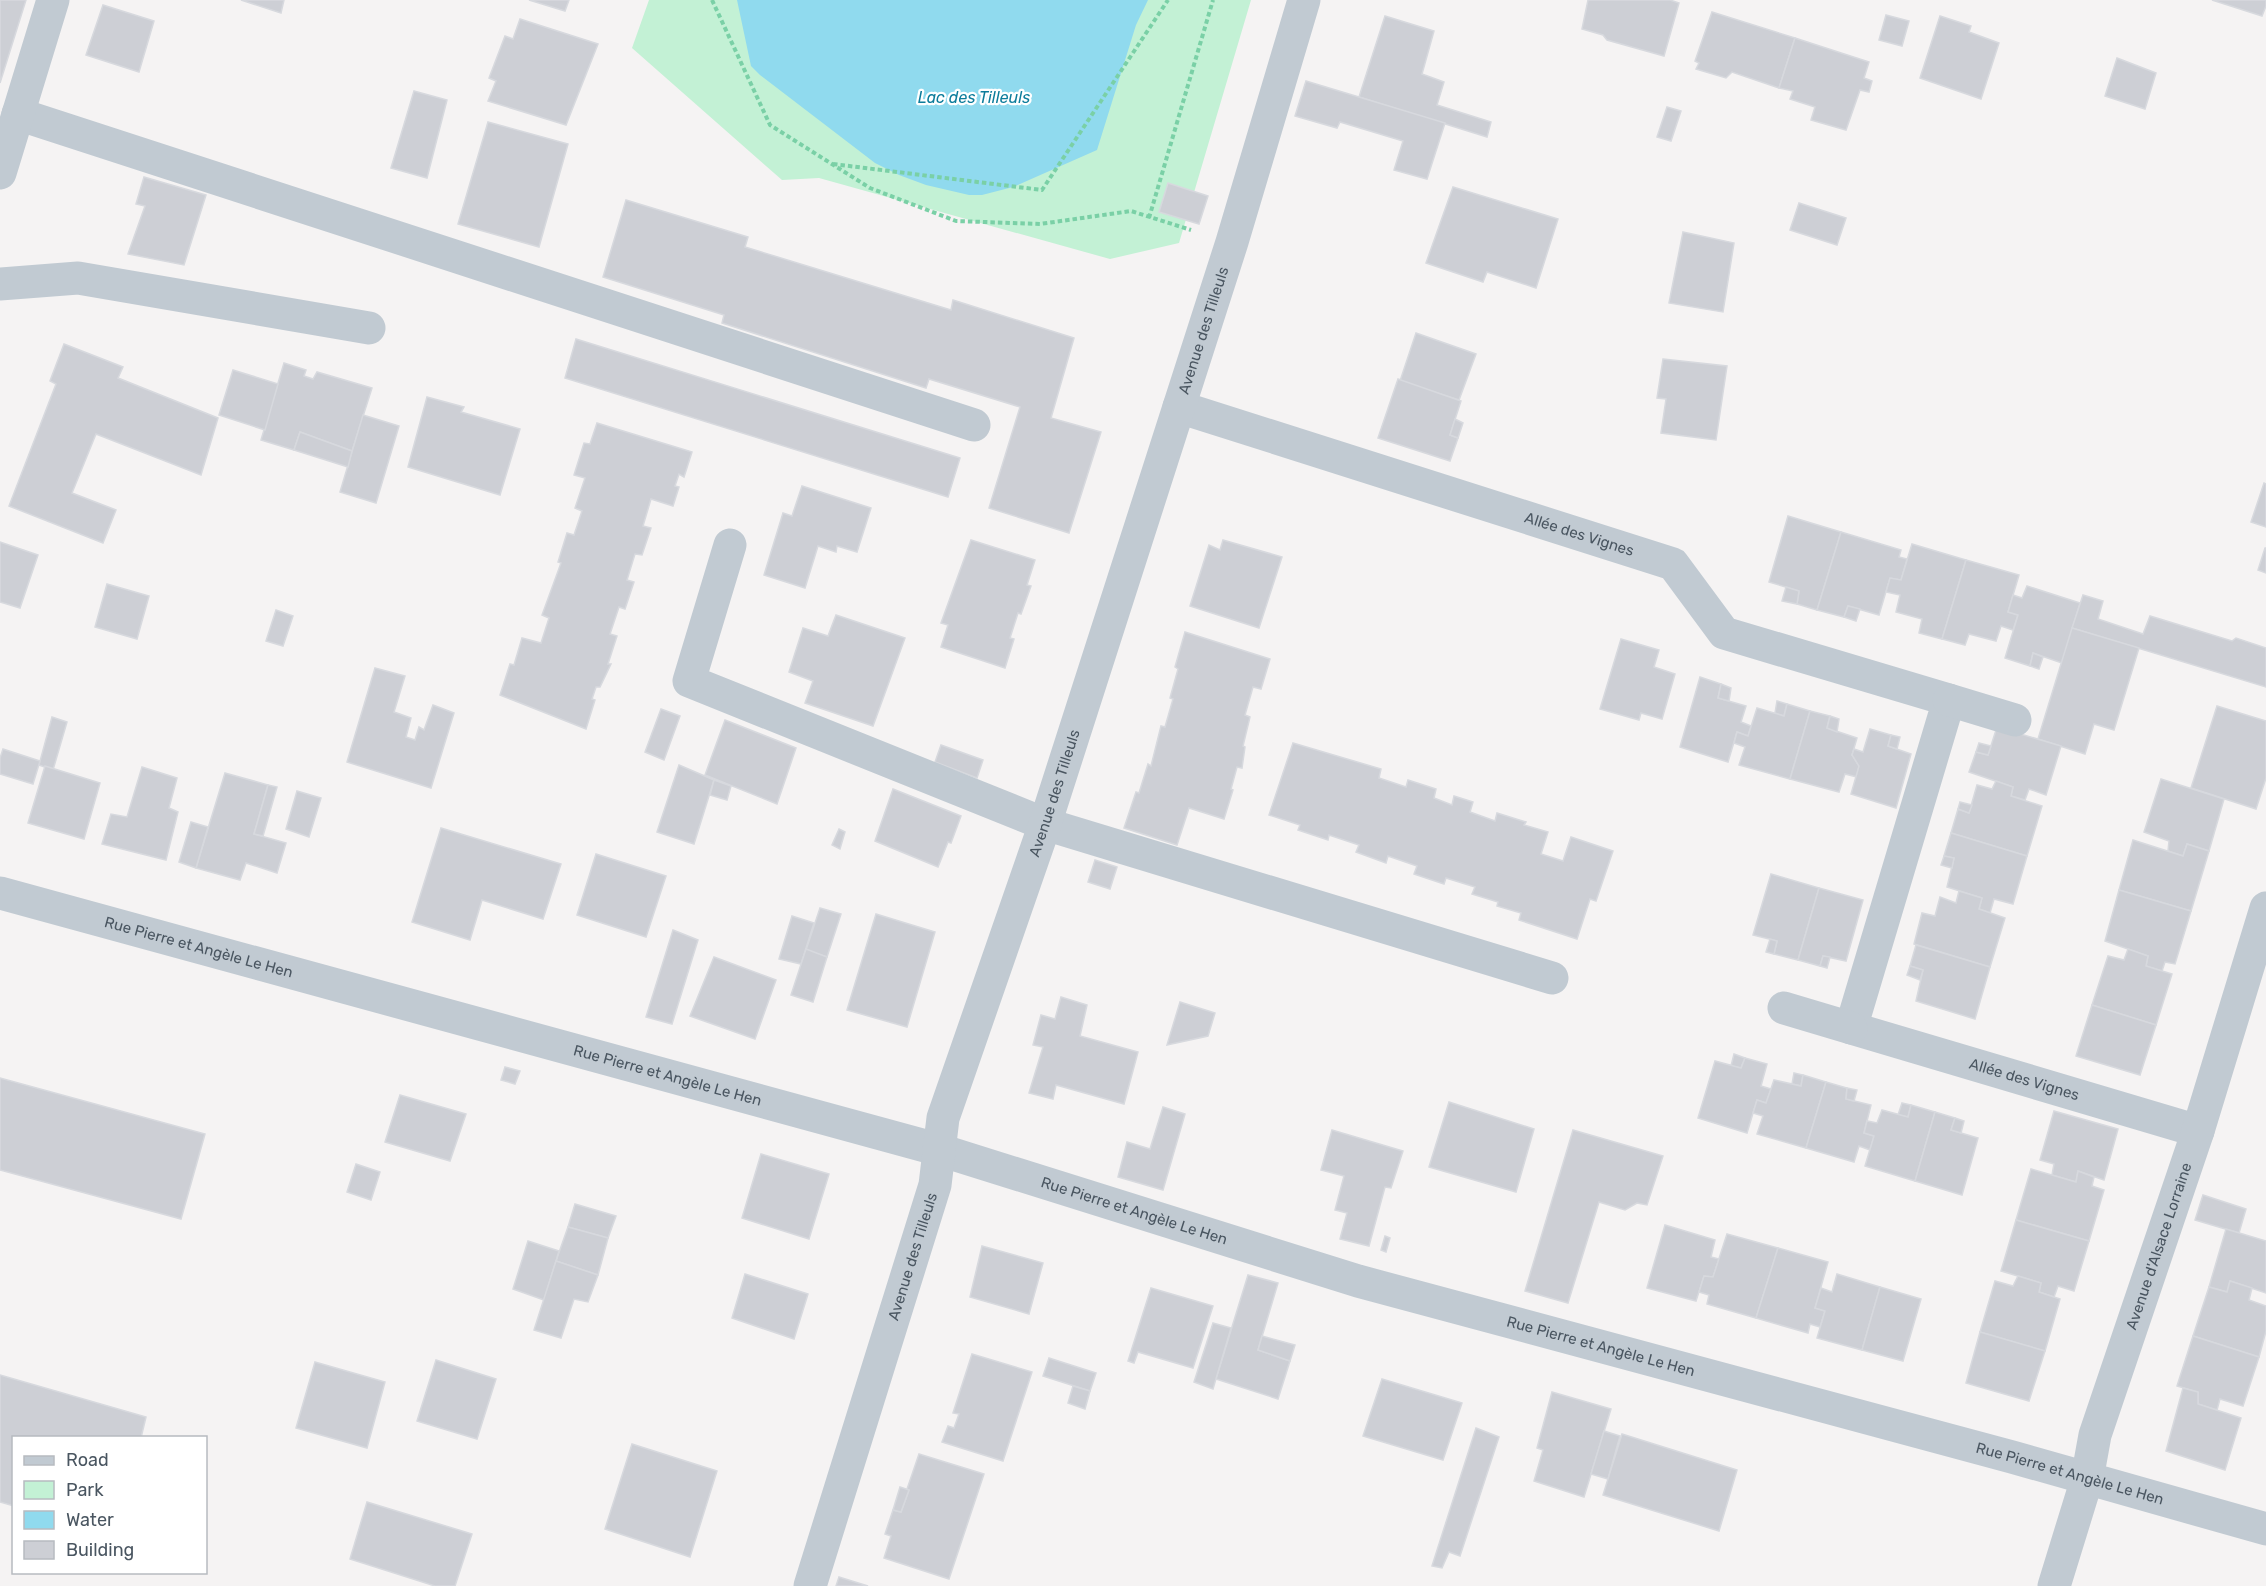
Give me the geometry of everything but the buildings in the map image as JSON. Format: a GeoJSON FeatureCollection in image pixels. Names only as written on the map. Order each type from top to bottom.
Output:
{"type":"FeatureCollection","features":[{"type":"Feature","properties":{"kind":"street"},"geometry":{"type":"LineString","coordinates":[[0,173],[53,0]]}},
{"type":"Feature","properties":{"kind":"street","name":"Avenue des Tilleuls"},"geometry":{"type":"LineString","coordinates":[[810,1586],[934,1185],[943,1118],[1045,824],[1232,242],[1304,0]]}},
{"type":"Feature","properties":{"kind":"street"},"geometry":{"type":"LineString","coordinates":[[18,114],[974,424]]}},
{"type":"Feature","properties":{"kind":"street"},"geometry":{"type":"LineString","coordinates":[[0,284],[78,278],[369,328]]}},
{"type":"Feature","properties":{"kind":"street","name":"Allée des Vignes"},"geometry":{"type":"LineString","coordinates":[[1179,407],[1673,564],[1724,633],[2015,720]]}},
{"type":"Feature","properties":{"kind":"street"},"geometry":{"type":"LineString","coordinates":[[730,545],[689,681],[1045,824],[1552,978]]}},
{"type":"Feature","properties":{"kind":"street"},"geometry":{"type":"LineString","coordinates":[[1851,1028],[1949,700]]}},
{"type":"Feature","properties":{"kind":"street","name":"Rue Pierre et Angèle Le Hen"},"geometry":{"type":"LineString","coordinates":[[0,893],[940,1149],[1358,1281],[2266,1529]]}},
{"type":"Feature","properties":{"kind":"street","name":"Avenue d'Alsace Lorraine"},"geometry":{"type":"LineString","coordinates":[[2054,1586],[2087,1479],[2095,1435],[2198,1131],[2266,908]]}},
{"type":"Feature","properties":{"kind":"street","name":"Allée des Vignes"},"geometry":{"type":"LineString","coordinates":[[1784,1008],[2198,1131]]}},
{"type":"Feature","properties":{"kind":"path"},"geometry":{"type":"LineString","coordinates":[[712,0],[770,125],[870,188],[956,221],[1040,224],[1131,211],[1149,218],[1213,0]]}},
{"type":"Feature","properties":{"kind":"path"},"geometry":{"type":"LineString","coordinates":[[830,163],[1042,190],[1168,0]]}},
{"type":"Feature","properties":{"kind":"green space"},"geometry":{"type":"Polygon","coordinates":[[[649,0],[1251,0],[1179,243],[1110,259],[819,178],[782,180],[632,48],[649,0]]]}},
{"type":"Feature","properties":{"kind":"water","name":"Lac des Tilleuls"},"geometry":{"type":"Polygon","coordinates":[[[737,0],[1148,0],[1136,25],[1097,150],[1013,187],[982,195],[969,195],[926,185],[875,163],[760,75],[751,66],[737,0]]]}}]}
